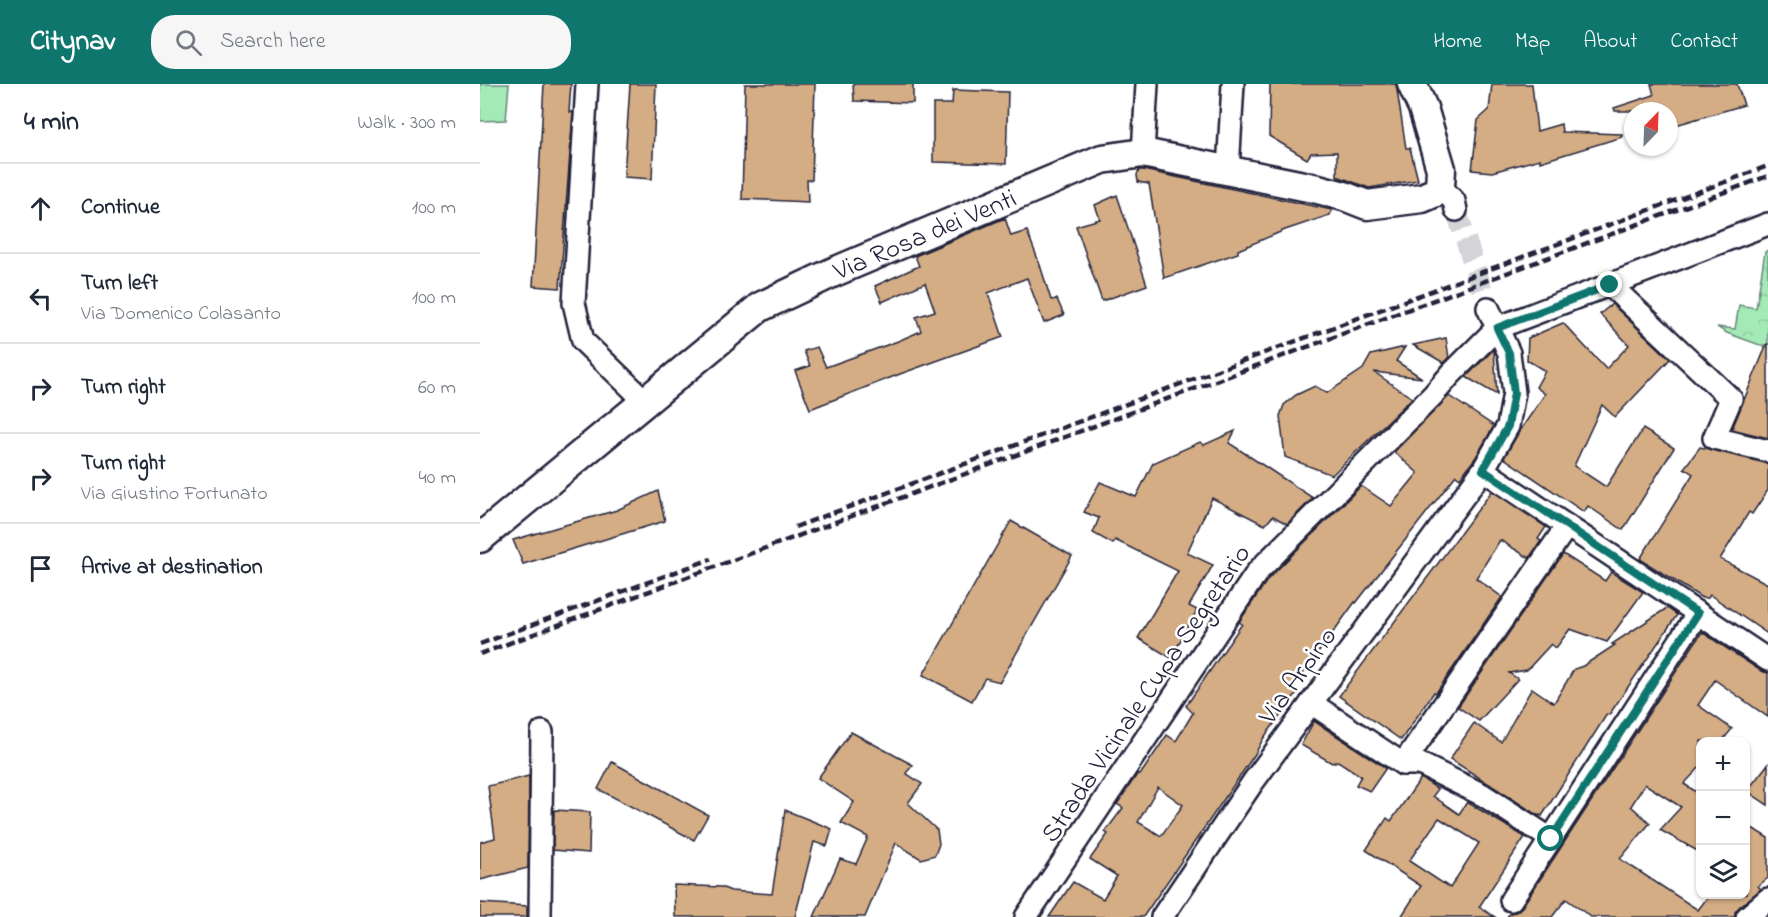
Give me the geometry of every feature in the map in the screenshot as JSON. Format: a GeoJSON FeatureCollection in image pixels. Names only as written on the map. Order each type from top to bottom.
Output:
{"type":"FeatureCollection","features":[{"type":"Feature","properties":{"kind":"street"},"geometry":{"type":"LineString","coordinates":[[587,84],[574,303],[583,341],[645,401]]}},
{"type":"Feature","properties":{"kind":"street"},"geometry":{"type":"LineString","coordinates":[[1143,153],[1147,84]]}},
{"type":"Feature","properties":{"kind":"street"},"geometry":{"type":"LineString","coordinates":[[1228,170],[1233,84]]}},
{"type":"Feature","properties":{"kind":"street"},"geometry":{"type":"LineString","coordinates":[[1412,84],[1423,108],[1441,169],[1440,187],[1454,201],[1456,210]]}},
{"type":"Feature","properties":{"kind":"street","name":"Via Rosa dei Venti"},"geometry":{"type":"LineString","coordinates":[[480,538],[760,308],[834,272],[1102,159],[1143,153],[1318,189],[1344,196],[1367,206],[1422,198],[1436,192],[1440,187]]}},
{"type":"Feature","properties":{"kind":"street"},"geometry":{"type":"LineString","coordinates":[[1497,328],[1768,224]]}},
{"type":"Feature","properties":{"kind":"street"},"geometry":{"type":"LineString","coordinates":[[1610,285],[1731,399],[1714,438],[1768,451]]}},
{"type":"Feature","properties":{"kind":"street","name":"Via Arpino"},"geometry":{"type":"LineString","coordinates":[[1162,917],[1253,782],[1483,470],[1508,426],[1514,393],[1509,353],[1488,308]]}},
{"type":"Feature","properties":{"kind":"street","name":"Strada Vicinale Cupa Segretario"},"geometry":{"type":"LineString","coordinates":[[1026,917],[1258,571],[1497,328]]}},
{"type":"Feature","properties":{"kind":"street"},"geometry":{"type":"LineString","coordinates":[[1483,470],[1768,660]]}},
{"type":"Feature","properties":{"kind":"street"},"geometry":{"type":"LineString","coordinates":[[1403,764],[1567,526]]}},
{"type":"Feature","properties":{"kind":"street"},"geometry":{"type":"LineString","coordinates":[[1511,900],[1698,613]]}},
{"type":"Feature","properties":{"kind":"street"},"geometry":{"type":"LineString","coordinates":[[1311,703],[1403,764],[1420,765],[1483,795],[1551,839]]}},
{"type":"Feature","properties":{"kind":"street"},"geometry":{"type":"LineString","coordinates":[[540,917],[542,732]]}},
{"type":"Feature","properties":{"kind":"street"},"geometry":{"type":"LineString","coordinates":[[1747,917],[1768,899]]}},
{"type":"Feature","properties":{"kind":"green space"},"geometry":{"type":"Polygon","coordinates":[[[480,84],[509,84],[506,120],[480,121],[480,84]]]}},
{"type":"Feature","properties":{"kind":"green space"},"geometry":{"type":"Polygon","coordinates":[[[1768,250],[1768,348],[1717,327],[1735,329],[1739,305],[1756,308],[1765,252],[1768,250]]]}},
{"type":"Feature","properties":{"kind":"building"},"geometry":{"type":"Polygon","coordinates":[[[544,84],[571,84],[569,112],[573,112],[560,288],[533,286],[544,84]]]}},
{"type":"Feature","properties":{"kind":"building"},"geometry":{"type":"Polygon","coordinates":[[[630,84],[656,84],[652,179],[624,177],[630,84]]]}},
{"type":"Feature","properties":{"kind":"building"},"geometry":{"type":"Polygon","coordinates":[[[745,84],[815,84],[812,180],[807,180],[808,202],[742,199],[745,84]]]}},
{"type":"Feature","properties":{"kind":"building"},"geometry":{"type":"Polygon","coordinates":[[[853,84],[913,84],[913,103],[854,101],[853,84]]]}},
{"type":"Feature","properties":{"kind":"building"},"geometry":{"type":"Polygon","coordinates":[[[1270,84],[1396,84],[1406,148],[1410,148],[1418,180],[1369,188],[1337,176],[1337,152],[1311,153],[1307,159],[1269,136],[1270,84]]]}},
{"type":"Feature","properties":{"kind":"building"},"geometry":{"type":"Polygon","coordinates":[[[1492,84],[1532,84],[1537,131],[1561,124],[1562,132],[1622,134],[1622,137],[1540,162],[1540,159],[1492,172],[1472,170],[1478,120],[1489,110],[1492,84]]]}},
{"type":"Feature","properties":{"kind":"building"},"geometry":{"type":"Polygon","coordinates":[[[1651,84],[1737,84],[1744,105],[1678,124],[1678,102],[1632,102],[1654,95],[1651,84]]]}},
{"type":"Feature","properties":{"kind":"building"},"geometry":{"type":"Polygon","coordinates":[[[953,90],[1008,92],[1006,164],[933,162],[933,104],[952,104],[953,90]]]}},
{"type":"Feature","properties":{"kind":"building"},"geometry":{"type":"Polygon","coordinates":[[[1624,105],[1624,111],[1615,111],[1614,108],[1624,105]]]}},
{"type":"Feature","properties":{"kind":"building"},"geometry":{"type":"Polygon","coordinates":[[[1139,170],[1332,210],[1330,215],[1285,230],[1238,250],[1238,253],[1164,278],[1149,184],[1138,182],[1139,170]]]}},
{"type":"Feature","properties":{"kind":"building"},"geometry":{"type":"Polygon","coordinates":[[[1117,195],[1147,285],[1102,301],[1076,226],[1100,219],[1095,205],[1117,195]]]}},
{"type":"Feature","properties":{"kind":"building"},"geometry":{"type":"Polygon","coordinates":[[[1005,218],[1011,236],[1027,231],[1051,300],[1057,299],[1064,315],[1044,323],[1027,278],[988,293],[1003,337],[810,409],[795,371],[810,366],[804,351],[817,347],[826,367],[921,331],[916,317],[935,311],[925,283],[882,302],[875,286],[919,266],[915,256],[1005,218]]]}},
{"type":"Feature","properties":{"kind":"building"},"geometry":{"type":"Polygon","coordinates":[[[1612,304],[1670,359],[1615,417],[1602,405],[1574,466],[1606,487],[1643,429],[1674,448],[1623,530],[1588,506],[1584,512],[1504,458],[1545,394],[1536,387],[1545,371],[1527,360],[1528,338],[1563,323],[1606,369],[1629,345],[1600,314],[1612,304]]]}},
{"type":"Feature","properties":{"kind":"building"},"geometry":{"type":"Polygon","coordinates":[[[1446,338],[1449,358],[1444,363],[1413,345],[1446,338]]]}},
{"type":"Feature","properties":{"kind":"building"},"geometry":{"type":"Polygon","coordinates":[[[1768,344],[1768,438],[1732,429],[1768,344]]]}},
{"type":"Feature","properties":{"kind":"building"},"geometry":{"type":"Polygon","coordinates":[[[1405,347],[1396,361],[1422,378],[1374,372],[1412,398],[1332,475],[1285,457],[1280,416],[1284,405],[1296,395],[1315,386],[1327,393],[1363,369],[1371,355],[1405,347]]]}},
{"type":"Feature","properties":{"kind":"building"},"geometry":{"type":"Polygon","coordinates":[[[1494,351],[1497,395],[1466,377],[1494,351]]]}},
{"type":"Feature","properties":{"kind":"building"},"geometry":{"type":"Polygon","coordinates":[[[1449,396],[1494,426],[1476,457],[1460,478],[1456,475],[1355,602],[1292,689],[1297,693],[1263,739],[1143,917],[1049,917],[1073,882],[1103,899],[1117,876],[1090,859],[1108,834],[1105,832],[1123,808],[1117,804],[1167,735],[1176,741],[1193,713],[1186,706],[1242,624],[1239,622],[1268,579],[1361,486],[1391,506],[1418,473],[1394,452],[1449,396]],[[1158,787],[1138,822],[1161,836],[1183,805],[1158,787]]]}},
{"type":"Feature","properties":{"kind":"building"},"geometry":{"type":"Polygon","coordinates":[[[1235,431],[1229,443],[1313,498],[1287,524],[1273,516],[1265,525],[1212,498],[1187,553],[1213,565],[1189,606],[1197,610],[1171,658],[1138,638],[1178,571],[1115,540],[1113,544],[1093,533],[1099,518],[1084,512],[1100,482],[1136,497],[1153,463],[1200,442],[1204,445],[1235,431]]]}},
{"type":"Feature","properties":{"kind":"building"},"geometry":{"type":"Polygon","coordinates":[[[1700,447],[1768,463],[1768,490],[1752,514],[1749,512],[1720,559],[1768,584],[1768,634],[1710,595],[1708,598],[1702,598],[1640,559],[1693,474],[1684,468],[1700,447]]]}},
{"type":"Feature","properties":{"kind":"building"},"geometry":{"type":"Polygon","coordinates":[[[658,491],[665,521],[523,564],[513,540],[617,510],[658,491]]]}},
{"type":"Feature","properties":{"kind":"building"},"geometry":{"type":"Polygon","coordinates":[[[1492,491],[1546,527],[1538,539],[1541,541],[1529,558],[1500,540],[1476,578],[1502,597],[1401,740],[1339,696],[1492,491]]]}},
{"type":"Feature","properties":{"kind":"building"},"geometry":{"type":"Polygon","coordinates":[[[1011,521],[1072,556],[1000,682],[985,678],[972,701],[923,675],[1011,521]]]}},
{"type":"Feature","properties":{"kind":"building"},"geometry":{"type":"Polygon","coordinates":[[[1563,554],[1605,581],[1611,572],[1643,592],[1607,642],[1570,629],[1556,648],[1551,644],[1527,670],[1509,673],[1518,679],[1479,721],[1458,707],[1563,554]]]}},
{"type":"Feature","properties":{"kind":"building"},"geometry":{"type":"Polygon","coordinates":[[[1667,608],[1677,615],[1609,715],[1607,714],[1542,816],[1450,759],[1474,723],[1501,742],[1532,688],[1554,703],[1574,669],[1583,666],[1667,608]]]}},
{"type":"Feature","properties":{"kind":"building"},"geometry":{"type":"Polygon","coordinates":[[[1702,632],[1761,671],[1768,673],[1768,717],[1715,680],[1698,705],[1732,729],[1725,737],[1696,737],[1696,771],[1684,784],[1696,792],[1696,850],[1660,830],[1681,807],[1645,784],[1631,806],[1650,823],[1620,859],[1698,910],[1706,899],[1749,899],[1735,912],[1735,917],[1591,917],[1566,899],[1552,917],[1507,917],[1522,907],[1702,632]]]}},
{"type":"Feature","properties":{"kind":"building"},"geometry":{"type":"Polygon","coordinates":[[[1314,721],[1386,768],[1370,791],[1356,785],[1361,776],[1338,761],[1332,763],[1301,745],[1314,721]]]}},
{"type":"Feature","properties":{"kind":"building"},"geometry":{"type":"Polygon","coordinates":[[[851,732],[913,765],[906,773],[922,784],[908,803],[937,830],[939,844],[935,855],[921,859],[896,843],[865,917],[814,917],[840,859],[856,864],[868,837],[841,823],[854,802],[818,778],[851,732]]]}},
{"type":"Feature","properties":{"kind":"building"},"geometry":{"type":"Polygon","coordinates":[[[612,762],[708,815],[694,840],[598,789],[612,762]]]}},
{"type":"Feature","properties":{"kind":"building"},"geometry":{"type":"Polygon","coordinates":[[[1768,764],[1768,805],[1750,793],[1750,787],[1768,764]]]}},
{"type":"Feature","properties":{"kind":"building"},"geometry":{"type":"Polygon","coordinates":[[[529,776],[528,868],[480,880],[480,842],[495,838],[488,786],[529,776]]]}},
{"type":"Feature","properties":{"kind":"building"},"geometry":{"type":"Polygon","coordinates":[[[1421,778],[1438,789],[1433,796],[1459,814],[1467,802],[1525,837],[1479,907],[1495,917],[1401,917],[1421,886],[1366,850],[1387,818],[1391,821],[1421,778]],[[1439,818],[1409,861],[1450,888],[1479,843],[1439,818]]]}},
{"type":"Feature","properties":{"kind":"building"},"geometry":{"type":"Polygon","coordinates":[[[554,810],[590,812],[589,853],[553,850],[554,810]]]}},
{"type":"Feature","properties":{"kind":"building"},"geometry":{"type":"Polygon","coordinates":[[[785,810],[832,829],[827,846],[814,842],[795,917],[675,917],[674,885],[721,887],[731,891],[772,894],[785,810]]]}},
{"type":"Feature","properties":{"kind":"building"},"geometry":{"type":"Polygon","coordinates":[[[1750,827],[1768,838],[1768,878],[1758,886],[1761,889],[1750,898],[1750,827]]]}},
{"type":"Feature","properties":{"kind":"building"},"geometry":{"type":"Polygon","coordinates":[[[480,903],[527,906],[527,917],[480,917],[480,903]]]}},
{"type":"Feature","properties":{"kind":"tunnel"},"geometry":{"type":"LineString","coordinates":[[1456,210],[1488,308]]}},
{"type":"Feature","properties":{"kind":"railway"},"geometry":{"type":"LineString","coordinates":[[795,527],[1768,166]]}},
{"type":"Feature","properties":{"kind":"railway"},"geometry":{"type":"LineString","coordinates":[[480,654],[1768,176]]}},
{"type":"Feature","properties":{"kind":"railway"},"geometry":{"type":"LineString","coordinates":[[480,644],[711,559]]}},
{"type":"Feature","properties":{"kind":"route"},"geometry":{"type":"LineString","coordinates":[[1551,839],[1698,613],[1483,470],[1508,426],[1514,393],[1509,353],[1497,328],[1610,285]]}}]}
